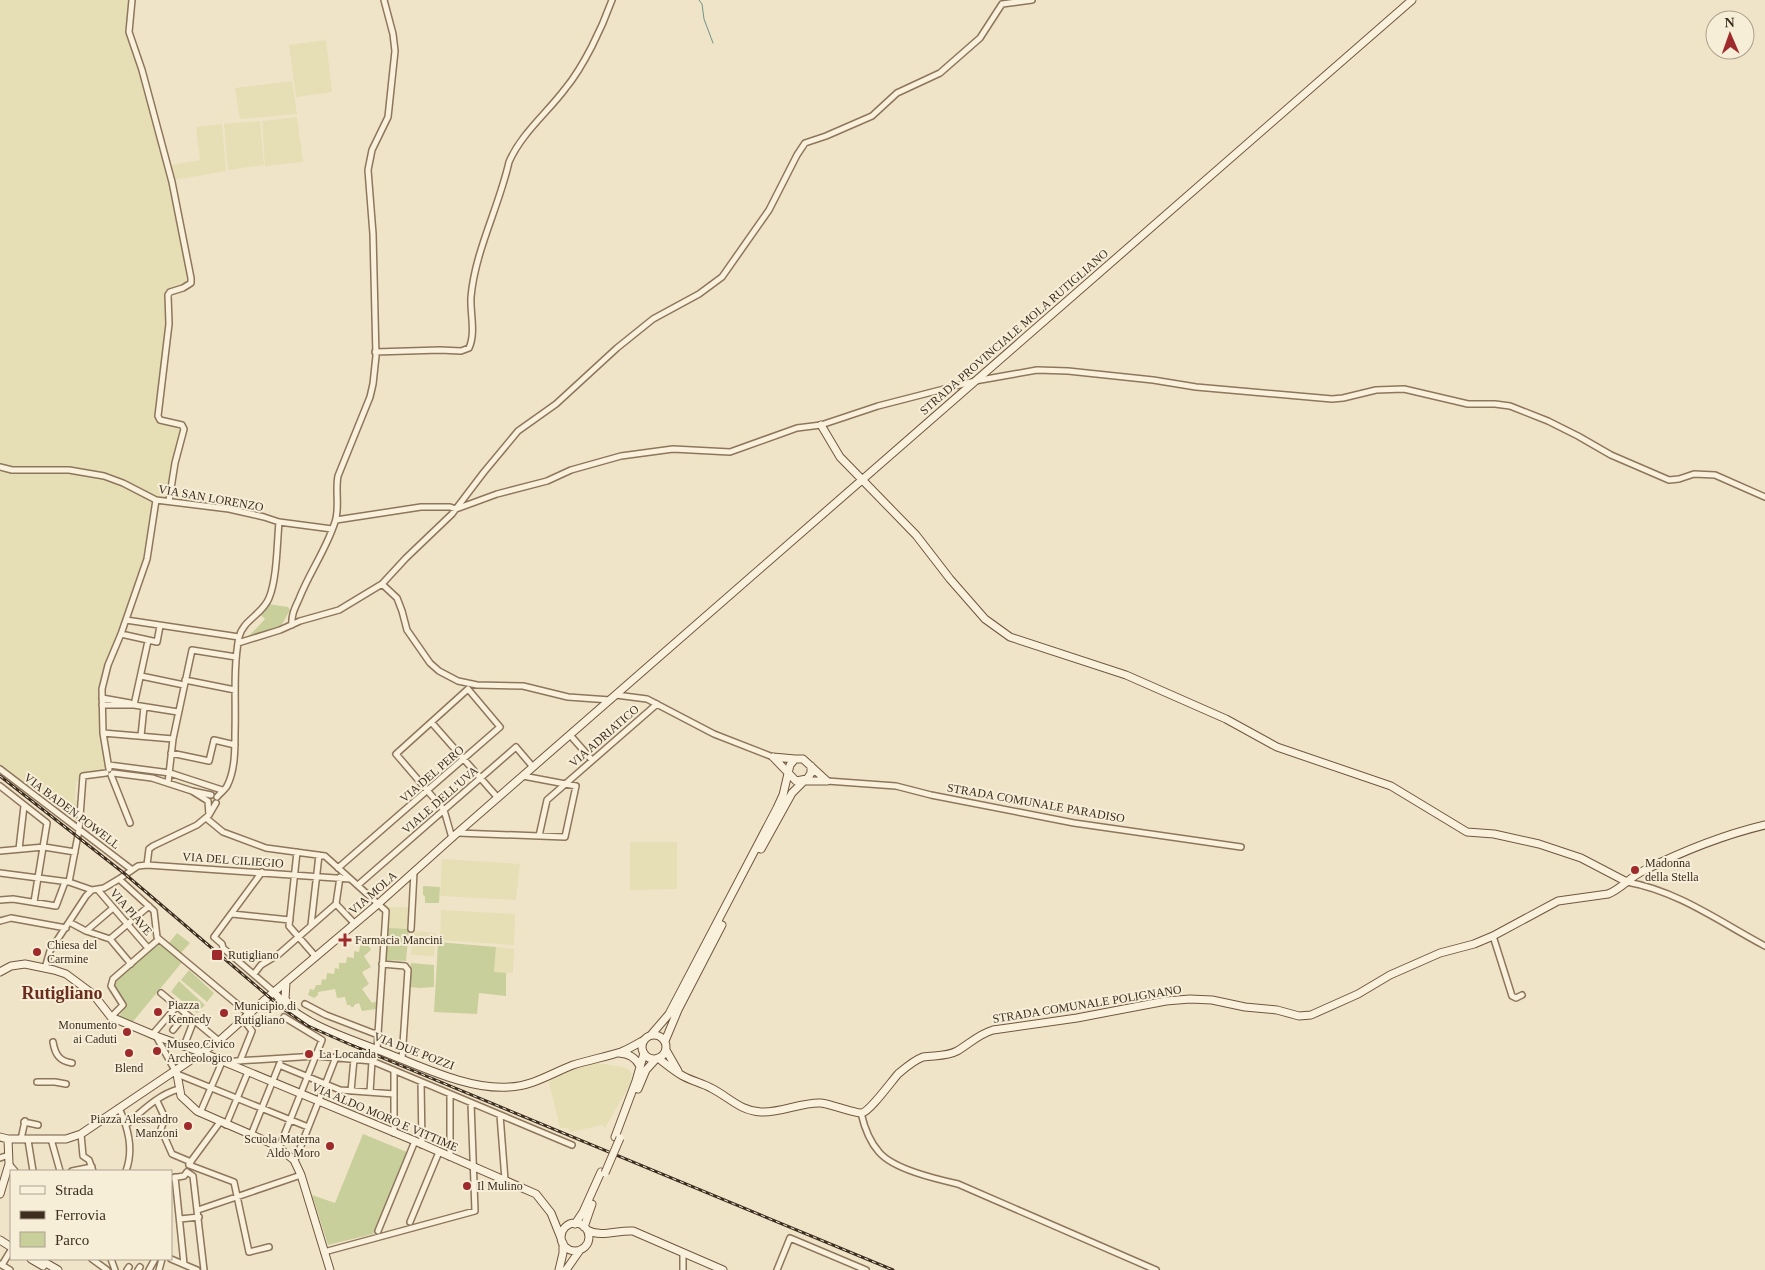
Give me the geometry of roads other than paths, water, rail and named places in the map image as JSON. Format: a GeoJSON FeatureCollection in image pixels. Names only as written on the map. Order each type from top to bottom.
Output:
{"type":"FeatureCollection","features":[{"type":"Feature","properties":{"kind":"street"},"geometry":{"type":"LineString","coordinates":[[132,0],[129,32],[142,70],[172,182],[191,278],[187,286],[170,292],[168,295],[170,324],[158,416],[160,420],[182,425],[184,429],[168,501]]}},
{"type":"Feature","properties":{"kind":"street"},"geometry":{"type":"LineString","coordinates":[[292,625],[291,618],[306,581],[323,551],[336,520],[337,481],[371,394],[375,352],[373,234],[368,170],[372,150],[388,117],[395,51],[393,34],[384,0]]}},
{"type":"Feature","properties":{"kind":"street"},"geometry":{"type":"LineString","coordinates":[[375,352],[462,351],[469,348],[471,339],[471,296],[476,273],[511,158],[530,130],[576,74],[606,17],[612,0]]}},
{"type":"Feature","properties":{"kind":"street"},"geometry":{"type":"LineString","coordinates":[[126,620],[239,640],[345,607],[382,584],[456,509],[518,431],[556,404],[617,348],[653,319],[699,294],[722,277],[769,210],[796,155],[805,143],[872,116],[897,92],[940,73],[980,38],[1002,4],[1032,0]]}},
{"type":"Feature","properties":{"kind":"street","name":"STRADA PROVINCIALE MOLA RUTIGLIANO"},"geometry":{"type":"LineString","coordinates":[[631,682],[1412,0]]}},
{"type":"Feature","properties":{"kind":"street"},"geometry":{"type":"LineString","coordinates":[[336,520],[421,507],[450,506],[456,509],[497,494],[547,481],[571,470],[621,456],[673,449],[730,452],[797,428],[820,425],[878,406],[975,381],[1032,370],[1153,380],[1196,387],[1332,399],[1376,390],[1404,389],[1468,404],[1495,404],[1518,408],[1578,436],[1611,456],[1668,480],[1694,474],[1715,475],[1765,497]]}},
{"type":"Feature","properties":{"kind":"street"},"geometry":{"type":"LineString","coordinates":[[820,425],[836,451],[916,535],[950,579],[985,619],[1010,637],[1126,675],[1226,719],[1277,747],[1391,786],[1467,832],[1494,834],[1539,844],[1581,858],[1627,882],[1644,884],[1677,897],[1765,946]]}},
{"type":"Feature","properties":{"kind":"street","name":"VIA SAN LORENZO"},"geometry":{"type":"LineString","coordinates":[[0,467],[12,470],[74,471],[104,476],[156,500],[237,511],[279,522],[332,529]]}},
{"type":"Feature","properties":{"kind":"street"},"geometry":{"type":"LineString","coordinates":[[130,823],[110,771],[103,732],[103,683],[108,664],[121,634],[149,554],[156,500]]}},
{"type":"Feature","properties":{"kind":"street"},"geometry":{"type":"LineString","coordinates":[[207,816],[208,798],[226,788],[231,776],[235,745],[236,657],[239,640],[243,627],[269,598],[274,577],[279,522]]}},
{"type":"Feature","properties":{"kind":"street"},"geometry":{"type":"LineString","coordinates":[[382,584],[397,598],[407,630],[427,659],[433,666],[449,677],[469,685],[523,686],[568,697],[647,699],[714,734],[772,757],[795,760],[803,759],[827,781]]}},
{"type":"Feature","properties":{"kind":"street"},"geometry":{"type":"LineString","coordinates":[[121,634],[157,642],[160,626]]}},
{"type":"Feature","properties":{"kind":"street"},"geometry":{"type":"LineString","coordinates":[[134,705],[148,641]]}},
{"type":"Feature","properties":{"kind":"street"},"geometry":{"type":"LineString","coordinates":[[168,783],[173,739],[192,650],[236,657]]}},
{"type":"Feature","properties":{"kind":"street"},"geometry":{"type":"LineString","coordinates":[[141,676],[235,690]]}},
{"type":"Feature","properties":{"kind":"street","name":"VIA MOLA"},"geometry":{"type":"LineString","coordinates":[[81,1134],[176,1072],[219,1041],[631,682]]}},
{"type":"Feature","properties":{"kind":"street","name":"VIA DEL PERO"},"geometry":{"type":"LineString","coordinates":[[340,869],[500,727],[468,689],[432,722]]}},
{"type":"Feature","properties":{"kind":"street"},"geometry":{"type":"LineString","coordinates":[[102,698],[178,712]]}},
{"type":"Feature","properties":{"kind":"street","name":"VIA ADRIATICO"},"geometry":{"type":"LineString","coordinates":[[539,836],[547,800],[656,704]]}},
{"type":"Feature","properties":{"kind":"street"},"geometry":{"type":"LineString","coordinates":[[102,705],[134,705]]}},
{"type":"Feature","properties":{"kind":"street"},"geometry":{"type":"LineString","coordinates":[[142,736],[144,707]]}},
{"type":"Feature","properties":{"kind":"street"},"geometry":{"type":"LineString","coordinates":[[498,798],[432,722],[396,754],[444,810],[454,835],[566,837],[576,786],[523,776]]}},
{"type":"Feature","properties":{"kind":"street"},"geometry":{"type":"LineString","coordinates":[[103,732],[173,739]]}},
{"type":"Feature","properties":{"kind":"street"},"geometry":{"type":"LineString","coordinates":[[570,735],[592,760]]}},
{"type":"Feature","properties":{"kind":"street"},"geometry":{"type":"LineString","coordinates":[[171,753],[209,761],[214,740],[235,745]]}},
{"type":"Feature","properties":{"kind":"street","name":"VIALE DELL'UVA"},"geometry":{"type":"LineString","coordinates":[[358,885],[516,747],[533,767]]}},
{"type":"Feature","properties":{"kind":"street"},"geometry":{"type":"LineString","coordinates":[[772,757],[789,772],[793,779],[800,782],[804,781]]}},
{"type":"Feature","properties":{"kind":"street"},"geometry":{"type":"LineString","coordinates":[[618,1137],[640,1066],[643,1053],[642,1047],[669,1014],[783,795],[790,765],[795,760]]}},
{"type":"Feature","properties":{"kind":"street"},"geometry":{"type":"LineString","coordinates":[[679,1073],[666,1050],[665,1041],[678,1010],[757,856],[792,793],[810,776],[811,766]]}},
{"type":"Feature","properties":{"kind":"street","name":"VIA BADEN POWELL"},"geometry":{"type":"LineString","coordinates":[[0,769],[131,869]]}},
{"type":"Feature","properties":{"kind":"street"},"geometry":{"type":"LineString","coordinates":[[0,900],[13,899],[56,906],[67,882],[75,852],[84,776],[110,771],[170,773],[222,790]]}},
{"type":"Feature","properties":{"kind":"street"},"geometry":{"type":"LineString","coordinates":[[110,771],[152,778],[192,792],[212,804],[216,803]]}},
{"type":"Feature","properties":{"kind":"street","name":"STRADA COMUNALE PARADISO"},"geometry":{"type":"LineString","coordinates":[[804,781],[896,786],[931,795],[1065,822],[1241,847]]}},
{"type":"Feature","properties":{"kind":"street"},"geometry":{"type":"LineString","coordinates":[[0,786],[47,824],[34,902]]}},
{"type":"Feature","properties":{"kind":"street"},"geometry":{"type":"LineString","coordinates":[[147,864],[149,849],[197,825],[207,816],[218,800],[214,796],[192,792]]}},
{"type":"Feature","properties":{"kind":"street"},"geometry":{"type":"LineString","coordinates":[[19,849],[24,806]]}},
{"type":"Feature","properties":{"kind":"street"},"geometry":{"type":"LineString","coordinates":[[207,816],[224,832],[266,848],[325,856],[386,911],[377,1049]]}},
{"type":"Feature","properties":{"kind":"street","name":"STRADA COMUNALE POLIGNANO"},"geometry":{"type":"LineString","coordinates":[[861,1113],[869,1108],[899,1074],[915,1062],[923,1058],[956,1052],[982,1034],[993,1030],[1077,1018],[1166,1001],[1190,999],[1212,1000],[1245,1007],[1277,1010],[1299,1016],[1311,1015],[1358,994],[1390,975],[1447,951],[1480,942],[1493,936],[1558,900],[1614,892],[1639,873],[1674,855],[1765,825]]}},
{"type":"Feature","properties":{"kind":"street"},"geometry":{"type":"LineString","coordinates":[[0,851],[44,846],[75,852]]}},
{"type":"Feature","properties":{"kind":"street"},"geometry":{"type":"LineString","coordinates":[[297,852],[289,926],[316,957]]}},
{"type":"Feature","properties":{"kind":"street"},"geometry":{"type":"LineString","coordinates":[[311,926],[319,855]]}},
{"type":"Feature","properties":{"kind":"street","name":"VIA DEL CILIEGIO"},"geometry":{"type":"LineString","coordinates":[[95,890],[119,880],[131,869],[147,864],[350,879]]}},
{"type":"Feature","properties":{"kind":"street"},"geometry":{"type":"LineString","coordinates":[[254,974],[261,966],[279,954],[336,904],[340,869]]}},
{"type":"Feature","properties":{"kind":"street"},"geometry":{"type":"LineString","coordinates":[[262,872],[214,937],[222,944],[223,948],[274,992]]}},
{"type":"Feature","properties":{"kind":"street"},"geometry":{"type":"LineString","coordinates":[[411,929],[414,872]]}},
{"type":"Feature","properties":{"kind":"street"},"geometry":{"type":"LineString","coordinates":[[0,873],[67,882],[95,890]]}},
{"type":"Feature","properties":{"kind":"street"},"geometry":{"type":"LineString","coordinates":[[119,880],[155,912],[159,939],[246,1017],[252,1031],[240,1061]]}},
{"type":"Feature","properties":{"kind":"street"},"geometry":{"type":"LineString","coordinates":[[45,968],[50,951],[86,896],[95,890]]}},
{"type":"Feature","properties":{"kind":"street","name":"VIA PIAVE"},"geometry":{"type":"LineString","coordinates":[[95,890],[148,948]]}},
{"type":"Feature","properties":{"kind":"street"},"geometry":{"type":"LineString","coordinates":[[336,904],[355,924]]}},
{"type":"Feature","properties":{"kind":"street"},"geometry":{"type":"LineString","coordinates":[[110,939],[149,906]]}},
{"type":"Feature","properties":{"kind":"street"},"geometry":{"type":"LineString","coordinates":[[86,931],[113,908]]}},
{"type":"Feature","properties":{"kind":"street"},"geometry":{"type":"LineString","coordinates":[[232,914],[290,920]]}},
{"type":"Feature","properties":{"kind":"street"},"geometry":{"type":"LineString","coordinates":[[0,920],[11,918],[67,925],[110,939],[130,964]]}},
{"type":"Feature","properties":{"kind":"street"},"geometry":{"type":"LineString","coordinates":[[1493,936],[1512,996],[1516,998],[1522,995]]}},
{"type":"Feature","properties":{"kind":"street"},"geometry":{"type":"LineString","coordinates":[[1,969],[18,964],[60,972],[74,980],[99,1000],[111,1017],[123,1005],[111,983],[159,939]]}},
{"type":"Feature","properties":{"kind":"street"},"geometry":{"type":"LineString","coordinates":[[382,964],[405,966],[408,970],[402,1059]]}},
{"type":"Feature","properties":{"kind":"street"},"geometry":{"type":"LineString","coordinates":[[286,983],[285,998],[289,1007]]}},
{"type":"Feature","properties":{"kind":"street","name":"VIA DUE POZZI"},"geometry":{"type":"LineString","coordinates":[[274,992],[289,1007],[325,1028],[451,1078],[486,1086],[507,1088],[535,1082],[571,1066],[619,1052],[648,1038]]}},
{"type":"Feature","properties":{"kind":"street"},"geometry":{"type":"LineString","coordinates":[[161,993],[219,1041]]}},
{"type":"Feature","properties":{"kind":"street"},"geometry":{"type":"LineString","coordinates":[[305,1004],[378,1035]]}},
{"type":"Feature","properties":{"kind":"street"},"geometry":{"type":"LineString","coordinates":[[177,1006],[154,1036],[176,1072],[179,1089],[184,1099],[200,1113],[279,1148],[294,1160],[301,1175],[330,1270]]}},
{"type":"Feature","properties":{"kind":"street"},"geometry":{"type":"LineString","coordinates":[[173,1030],[186,1014]]}},
{"type":"Feature","properties":{"kind":"street","name":"VIA ALDO MORO E VITTIME"},"geometry":{"type":"LineString","coordinates":[[111,1017],[415,1141],[536,1194],[551,1213],[562,1240]]}},
{"type":"Feature","properties":{"kind":"street"},"geometry":{"type":"LineString","coordinates":[[279,1148],[322,1040],[284,1017]]}},
{"type":"Feature","properties":{"kind":"street"},"geometry":{"type":"LineString","coordinates":[[184,1046],[194,1020]]}},
{"type":"Feature","properties":{"kind":"street"},"geometry":{"type":"LineString","coordinates":[[648,1038],[659,1035],[665,1041]]}},
{"type":"Feature","properties":{"kind":"street"},"geometry":{"type":"LineString","coordinates":[[52,1042],[57,1056],[66,1062],[72,1063]]}},
{"type":"Feature","properties":{"kind":"street"},"geometry":{"type":"LineString","coordinates":[[566,1270],[588,1242],[586,1229],[589,1209],[644,1074],[657,1059],[664,1055],[666,1050]]}},
{"type":"Feature","properties":{"kind":"street"},"geometry":{"type":"LineString","coordinates":[[619,1052],[628,1054],[640,1066]]}},
{"type":"Feature","properties":{"kind":"street","name":"VIA DUE POZZI"},"geometry":{"type":"LineString","coordinates":[[619,1052],[643,1053]]}},
{"type":"Feature","properties":{"kind":"street"},"geometry":{"type":"LineString","coordinates":[[643,1053],[650,1058],[657,1059],[679,1073],[710,1087],[736,1106],[747,1110],[766,1112],[820,1103],[861,1113],[874,1145],[887,1159],[930,1178],[958,1184],[1156,1270]]}},
{"type":"Feature","properties":{"kind":"street"},"geometry":{"type":"LineString","coordinates":[[200,1113],[222,1062],[316,1056],[336,1057],[372,1061],[572,1145]]}},
{"type":"Feature","properties":{"kind":"street"},"geometry":{"type":"LineString","coordinates":[[294,1160],[336,1057]]}},
{"type":"Feature","properties":{"kind":"street"},"geometry":{"type":"LineString","coordinates":[[250,1135],[282,1058]]}},
{"type":"Feature","properties":{"kind":"street"},"geometry":{"type":"LineString","coordinates":[[351,1091],[354,1059]]}},
{"type":"Feature","properties":{"kind":"street"},"geometry":{"type":"LineString","coordinates":[[370,1092],[372,1061]]}},
{"type":"Feature","properties":{"kind":"street"},"geometry":{"type":"LineString","coordinates":[[279,1065],[340,1090],[394,1094]]}},
{"type":"Feature","properties":{"kind":"street"},"geometry":{"type":"LineString","coordinates":[[394,1070],[394,1133]]}},
{"type":"Feature","properties":{"kind":"street"},"geometry":{"type":"LineString","coordinates":[[176,1072],[308,1128]]}},
{"type":"Feature","properties":{"kind":"street"},"geometry":{"type":"LineString","coordinates":[[184,1264],[180,1219],[173,1178],[184,1176],[188,1172],[190,1163],[223,1123],[237,1098],[248,1072]]}},
{"type":"Feature","properties":{"kind":"street"},"geometry":{"type":"LineString","coordinates":[[37,1082],[66,1084]]}},
{"type":"Feature","properties":{"kind":"street"},"geometry":{"type":"LineString","coordinates":[[422,1082],[422,1145]]}},
{"type":"Feature","properties":{"kind":"street"},"geometry":{"type":"LineString","coordinates":[[126,1125],[157,1101],[179,1089]]}},
{"type":"Feature","properties":{"kind":"street"},"geometry":{"type":"LineString","coordinates":[[450,1094],[450,1157]]}},
{"type":"Feature","properties":{"kind":"street"},"geometry":{"type":"LineString","coordinates":[[157,1101],[165,1118],[161,1129],[172,1154],[234,1182],[249,1252],[269,1247]]}},
{"type":"Feature","properties":{"kind":"street"},"geometry":{"type":"LineString","coordinates":[[324,1252],[475,1211],[471,1103]]}},
{"type":"Feature","properties":{"kind":"street"},"geometry":{"type":"LineString","coordinates":[[119,1108],[126,1125],[129,1150],[126,1170]]}},
{"type":"Feature","properties":{"kind":"street"},"geometry":{"type":"LineString","coordinates":[[500,1115],[505,1180]]}},
{"type":"Feature","properties":{"kind":"street"},"geometry":{"type":"LineString","coordinates":[[34,1170],[24,1139],[25,1122],[38,1125]]}},
{"type":"Feature","properties":{"kind":"street"},"geometry":{"type":"LineString","coordinates":[[0,1137],[8,1139],[66,1139],[81,1134],[83,1156],[89,1160],[92,1169]]}},
{"type":"Feature","properties":{"kind":"street"},"geometry":{"type":"LineString","coordinates":[[0,1194],[8,1164],[8,1139]]}},
{"type":"Feature","properties":{"kind":"street"},"geometry":{"type":"LineString","coordinates":[[51,1139],[60,1170]]}},
{"type":"Feature","properties":{"kind":"street"},"geometry":{"type":"LineString","coordinates":[[378,1231],[415,1141]]}},
{"type":"Feature","properties":{"kind":"street"},"geometry":{"type":"LineString","coordinates":[[410,1222],[439,1152]]}},
{"type":"Feature","properties":{"kind":"street"},"geometry":{"type":"LineString","coordinates":[[0,1158],[8,1155]]}},
{"type":"Feature","properties":{"kind":"street"},"geometry":{"type":"LineString","coordinates":[[8,1164],[14,1170]]}},
{"type":"Feature","properties":{"kind":"street"},"geometry":{"type":"LineString","coordinates":[[188,1172],[193,1176],[204,1270]]}},
{"type":"Feature","properties":{"kind":"street"},"geometry":{"type":"LineString","coordinates":[[559,1270],[563,1253],[562,1240],[564,1229],[573,1224],[583,1212],[603,1172]]}},
{"type":"Feature","properties":{"kind":"street"},"geometry":{"type":"LineString","coordinates":[[198,1210],[301,1175]]}},
{"type":"Feature","properties":{"kind":"street","name":"VIA ALDO MORO E VITTIME"},"geometry":{"type":"LineString","coordinates":[[551,1213],[564,1222],[573,1224]]}},
{"type":"Feature","properties":{"kind":"street"},"geometry":{"type":"LineString","coordinates":[[180,1219],[199,1217]]}},
{"type":"Feature","properties":{"kind":"street"},"geometry":{"type":"LineString","coordinates":[[573,1224],[599,1234],[623,1230],[632,1231],[723,1270]]}},
{"type":"Feature","properties":{"kind":"street"},"geometry":{"type":"LineString","coordinates":[[562,1240],[570,1250],[582,1249],[610,1233]]}},
{"type":"Feature","properties":{"kind":"street"},"geometry":{"type":"LineString","coordinates":[[777,1270],[790,1238],[866,1270]]}},
{"type":"Feature","properties":{"kind":"street"},"geometry":{"type":"LineString","coordinates":[[10,1250],[1,1265],[10,1270]]}},
{"type":"Feature","properties":{"kind":"street"},"geometry":{"type":"LineString","coordinates":[[683,1252],[683,1270]]}},
{"type":"Feature","properties":{"kind":"street"},"geometry":{"type":"LineString","coordinates":[[172,1259],[197,1270]]}},
{"type":"Feature","properties":{"kind":"street"},"geometry":{"type":"LineString","coordinates":[[33,1260],[49,1270]]}},
{"type":"Feature","properties":{"kind":"street"},"geometry":{"type":"LineString","coordinates":[[42,1260],[58,1270]]}},
{"type":"Feature","properties":{"kind":"street"},"geometry":{"type":"LineString","coordinates":[[93,1260],[104,1269]]}},
{"type":"Feature","properties":{"kind":"waterway"},"geometry":{"type":"LineString","coordinates":[[699,0],[702,4],[704,19],[713,43]]}},
{"type":"Feature","properties":{"kind":"railway"},"geometry":{"type":"LineString","coordinates":[[0,776],[125,874],[282,1008],[308,1026],[893,1270]]}},
{"type":"Feature","properties":{"kind":"place","name":"Madonna della Stella"},"geometry":{"type":"Point","coordinates":[1635,870]}},
{"type":"Feature","properties":{"kind":"place","name":"Farmacia Mancini"},"geometry":{"type":"Point","coordinates":[345,940]}},
{"type":"Feature","properties":{"kind":"place","name":"Chiesa del Carmine"},"geometry":{"type":"Point","coordinates":[37,952]}},
{"type":"Feature","properties":{"kind":"place","name":"Rutigliano"},"geometry":{"type":"Point","coordinates":[217,955]}},
{"type":"Feature","properties":{"kind":"place","name":"Piazza Kennedy"},"geometry":{"type":"Point","coordinates":[158,1012]}},
{"type":"Feature","properties":{"kind":"place","name":"Municipio di Rutigliano"},"geometry":{"type":"Point","coordinates":[224,1013]}},
{"type":"Feature","properties":{"kind":"place","name":"Monumento ai Caduti"},"geometry":{"type":"Point","coordinates":[127,1032]}},
{"type":"Feature","properties":{"kind":"place","name":"Museo Civico Archeologico"},"geometry":{"type":"Point","coordinates":[157,1051]}},
{"type":"Feature","properties":{"kind":"place","name":"Blend"},"geometry":{"type":"Point","coordinates":[129,1053]}},
{"type":"Feature","properties":{"kind":"place","name":"La Locanda"},"geometry":{"type":"Point","coordinates":[309,1054]}},
{"type":"Feature","properties":{"kind":"place","name":"Piazza Alessandro Manzoni"},"geometry":{"type":"Point","coordinates":[188,1126]}},
{"type":"Feature","properties":{"kind":"place","name":"Scuola Materna Aldo Moro"},"geometry":{"type":"Point","coordinates":[330,1146]}},
{"type":"Feature","properties":{"kind":"place","name":"Il Mulino"},"geometry":{"type":"Point","coordinates":[467,1186]}},
{"type":"Feature","properties":{"kind":"district","name":"Rutigliano"},"geometry":{"type":"Point","coordinates":[62,993]}}]}
